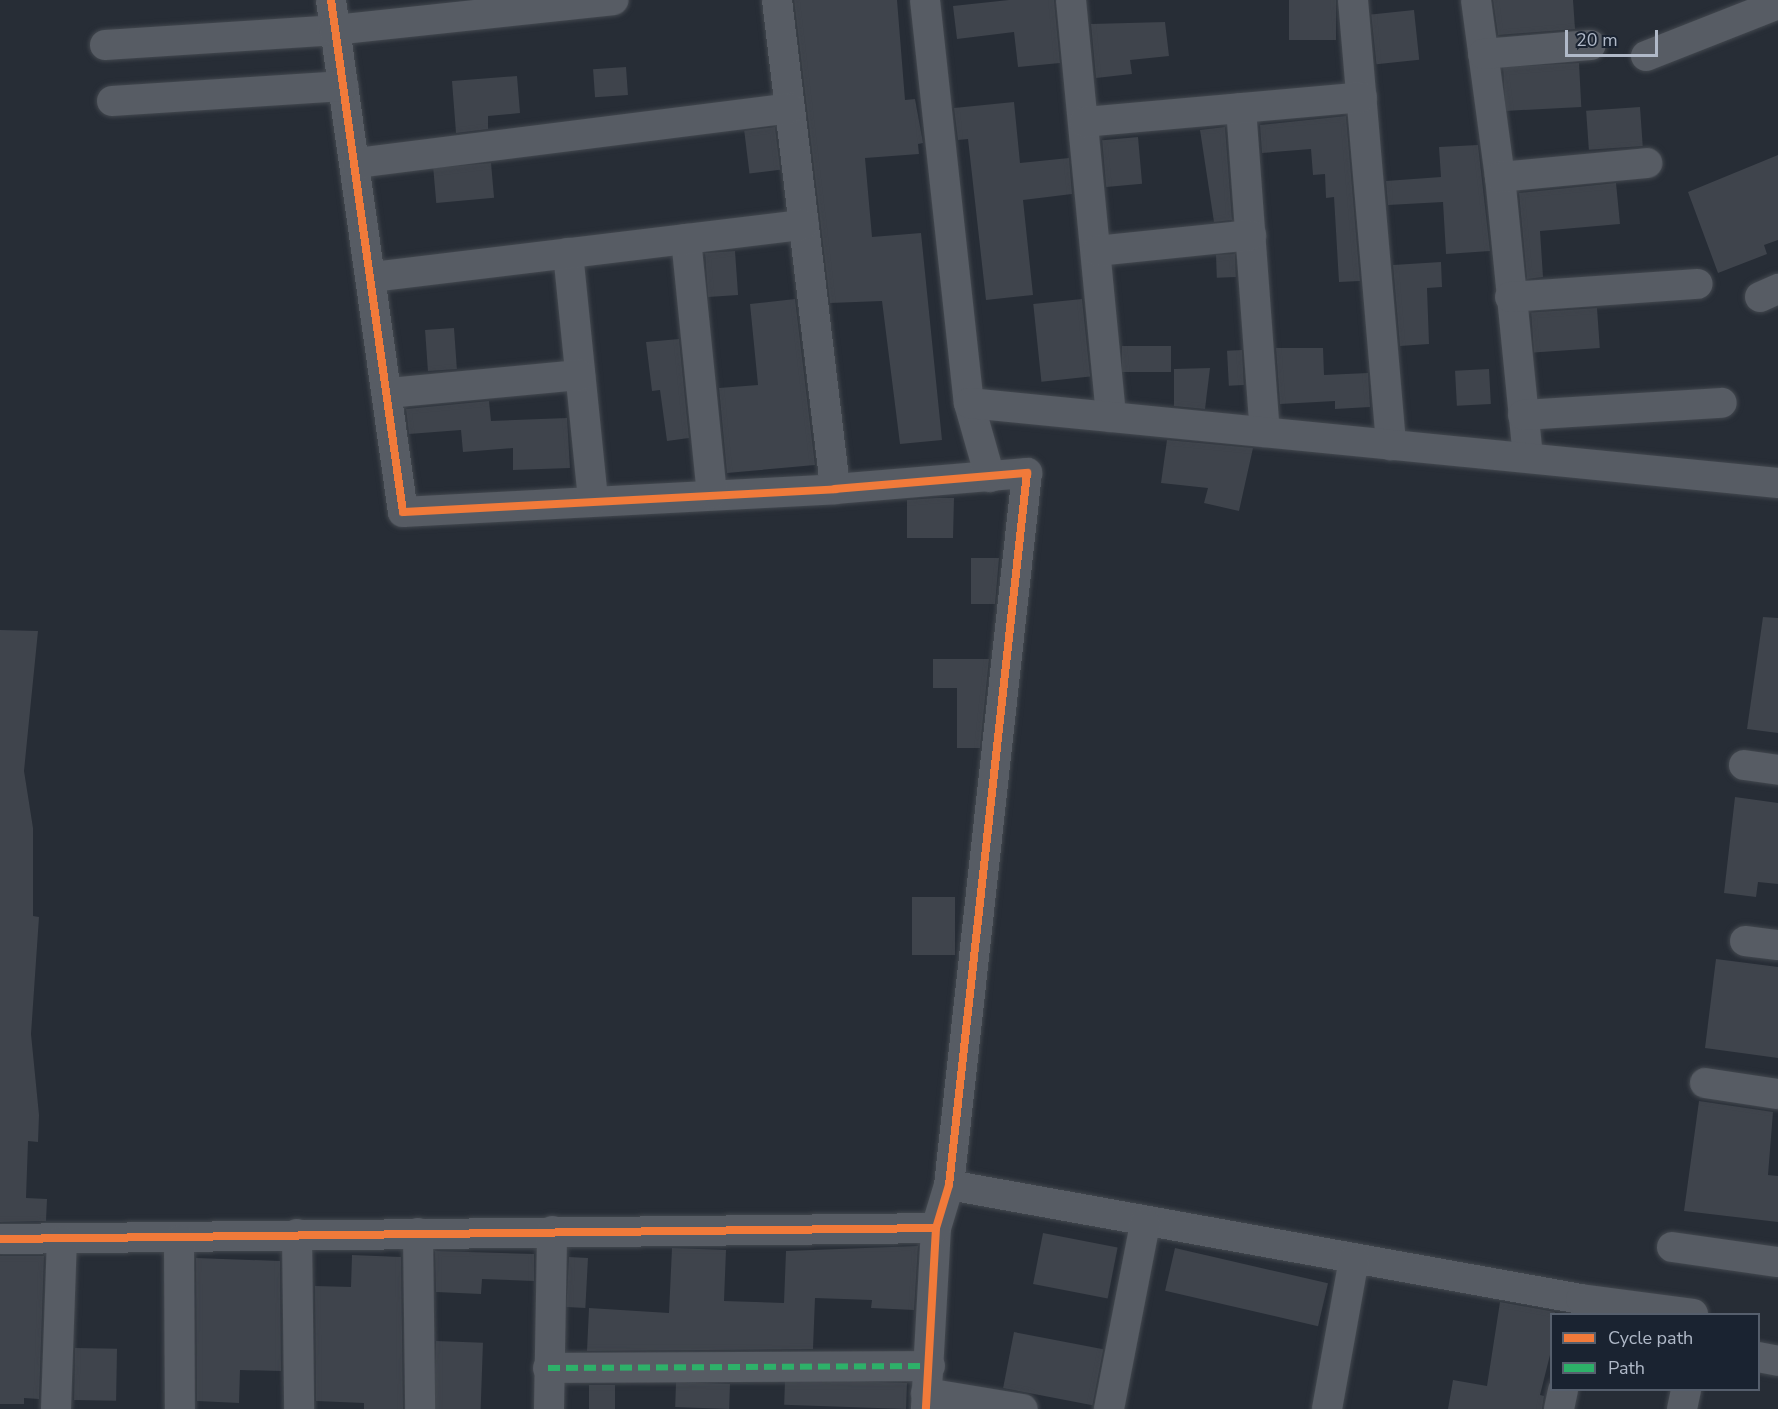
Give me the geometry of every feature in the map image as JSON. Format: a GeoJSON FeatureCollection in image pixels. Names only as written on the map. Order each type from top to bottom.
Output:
{"type":"FeatureCollection","features":[{"type":"Feature","properties":{"kind":"street"},"geometry":{"type":"LineString","coordinates":[[331,0],[357,163],[403,512],[835,489],[1027,473],[949,1185],[936,1228],[927,1389]]}},
{"type":"Feature","properties":{"kind":"street"},"geometry":{"type":"LineString","coordinates":[[105,45],[334,30],[613,0]]}},
{"type":"Feature","properties":{"kind":"street"},"geometry":{"type":"LineString","coordinates":[[777,0],[835,489]]}},
{"type":"Feature","properties":{"kind":"street"},"geometry":{"type":"LineString","coordinates":[[925,0],[969,403],[990,477]]}},
{"type":"Feature","properties":{"kind":"street"},"geometry":{"type":"LineString","coordinates":[[1071,0],[1097,251],[1111,417]]}},
{"type":"Feature","properties":{"kind":"street"},"geometry":{"type":"LineString","coordinates":[[1353,0],[1391,445]]}},
{"type":"Feature","properties":{"kind":"street"},"geometry":{"type":"LineString","coordinates":[[1476,0],[1500,177],[1510,297],[1528,458]]}},
{"type":"Feature","properties":{"kind":"street"},"geometry":{"type":"LineString","coordinates":[[1646,56],[1778,4]]}},
{"type":"Feature","properties":{"kind":"street"},"geometry":{"type":"LineString","coordinates":[[1483,54],[1591,45]]}},
{"type":"Feature","properties":{"kind":"street"},"geometry":{"type":"LineString","coordinates":[[112,101],[344,86]]}},
{"type":"Feature","properties":{"kind":"street"},"geometry":{"type":"LineString","coordinates":[[1084,122],[1362,97]]}},
{"type":"Feature","properties":{"kind":"street"},"geometry":{"type":"LineString","coordinates":[[357,163],[790,108]]}},
{"type":"Feature","properties":{"kind":"street"},"geometry":{"type":"LineString","coordinates":[[1241,108],[1265,432]]}},
{"type":"Feature","properties":{"kind":"street"},"geometry":{"type":"LineString","coordinates":[[1500,177],[1647,163]]}},
{"type":"Feature","properties":{"kind":"street"},"geometry":{"type":"LineString","coordinates":[[372,277],[804,225]]}},
{"type":"Feature","properties":{"kind":"street"},"geometry":{"type":"LineString","coordinates":[[1097,251],[1251,235]]}},
{"type":"Feature","properties":{"kind":"street"},"geometry":{"type":"LineString","coordinates":[[687,239],[712,494]]}},
{"type":"Feature","properties":{"kind":"street"},"geometry":{"type":"LineString","coordinates":[[568,253],[593,501]]}},
{"type":"Feature","properties":{"kind":"street"},"geometry":{"type":"LineString","coordinates":[[1510,297],[1698,284]]}},
{"type":"Feature","properties":{"kind":"street"},"geometry":{"type":"LineString","coordinates":[[389,393],[580,375]]}},
{"type":"Feature","properties":{"kind":"street"},"geometry":{"type":"LineString","coordinates":[[969,403],[1778,483]]}},
{"type":"Feature","properties":{"kind":"street"},"geometry":{"type":"LineString","coordinates":[[1523,416],[1722,403]]}},
{"type":"Feature","properties":{"kind":"street"},"geometry":{"type":"LineString","coordinates":[[1744,765],[1778,770]]}},
{"type":"Feature","properties":{"kind":"street"},"geometry":{"type":"LineString","coordinates":[[1745,941],[1778,945]]}},
{"type":"Feature","properties":{"kind":"street"},"geometry":{"type":"LineString","coordinates":[[1705,1083],[1778,1094]]}},
{"type":"Feature","properties":{"kind":"street"},"geometry":{"type":"LineString","coordinates":[[949,1185],[1145,1223],[1354,1259],[1579,1307],[1677,1313]]}},
{"type":"Feature","properties":{"kind":"street"},"geometry":{"type":"LineString","coordinates":[[1109,1409],[1145,1223]]}},
{"type":"Feature","properties":{"kind":"street"},"geometry":{"type":"LineString","coordinates":[[0,1239],[179,1240],[297,1234],[936,1228]]}},
{"type":"Feature","properties":{"kind":"street"},"geometry":{"type":"LineString","coordinates":[[549,1409],[552,1231]]}},
{"type":"Feature","properties":{"kind":"street"},"geometry":{"type":"LineString","coordinates":[[418,1233],[420,1409]]}},
{"type":"Feature","properties":{"kind":"street"},"geometry":{"type":"LineString","coordinates":[[297,1234],[299,1409]]}},
{"type":"Feature","properties":{"kind":"street"},"geometry":{"type":"LineString","coordinates":[[179,1240],[180,1409]]}},
{"type":"Feature","properties":{"kind":"street"},"geometry":{"type":"LineString","coordinates":[[56,1409],[62,1241]]}},
{"type":"Feature","properties":{"kind":"street"},"geometry":{"type":"LineString","coordinates":[[1672,1247],[1778,1262]]}},
{"type":"Feature","properties":{"kind":"street"},"geometry":{"type":"LineString","coordinates":[[1327,1409],[1354,1259]]}},
{"type":"Feature","properties":{"kind":"street"},"geometry":{"type":"LineString","coordinates":[[1760,1357],[1778,1361]]}},
{"type":"Feature","properties":{"kind":"street"},"geometry":{"type":"LineString","coordinates":[[548,1368],[927,1389],[1023,1409]]}},
{"type":"Feature","properties":{"kind":"street"},"geometry":{"type":"LineString","coordinates":[[1559,1409],[1563,1391]]}},
{"type":"Feature","properties":{"kind":"street"},"geometry":{"type":"LineString","coordinates":[[1682,1409],[1686,1391]]}},
{"type":"Feature","properties":{"kind":"building"},"geometry":{"type":"Polygon","coordinates":[[[794,0],[897,0],[905,100],[915,99],[923,143],[918,144],[919,154],[865,158],[872,237],[921,233],[942,440],[900,444],[882,301],[830,303],[794,0]]]}},
{"type":"Feature","properties":{"kind":"building"},"geometry":{"type":"Polygon","coordinates":[[[1009,0],[1054,0],[1060,63],[1018,67],[1014,32],[957,39],[953,6],[1009,0]]]}},
{"type":"Feature","properties":{"kind":"building"},"geometry":{"type":"Polygon","coordinates":[[[1289,0],[1336,0],[1336,40],[1289,40],[1289,0]]]}},
{"type":"Feature","properties":{"kind":"building"},"geometry":{"type":"Polygon","coordinates":[[[1493,0],[1573,0],[1575,29],[1498,35],[1493,0]]]}},
{"type":"Feature","properties":{"kind":"building"},"geometry":{"type":"Polygon","coordinates":[[[1414,10],[1419,60],[1376,64],[1371,14],[1414,10]]]}},
{"type":"Feature","properties":{"kind":"building"},"geometry":{"type":"Polygon","coordinates":[[[1165,22],[1169,56],[1130,60],[1132,74],[1096,78],[1091,24],[1165,22]]]}},
{"type":"Feature","properties":{"kind":"building"},"geometry":{"type":"Polygon","coordinates":[[[1579,63],[1581,107],[1505,111],[1503,67],[1579,63]]]}},
{"type":"Feature","properties":{"kind":"building"},"geometry":{"type":"Polygon","coordinates":[[[626,67],[628,95],[595,97],[593,69],[626,67]]]}},
{"type":"Feature","properties":{"kind":"building"},"geometry":{"type":"Polygon","coordinates":[[[517,76],[520,113],[488,116],[488,129],[456,133],[452,81],[517,76]]]}},
{"type":"Feature","properties":{"kind":"building"},"geometry":{"type":"Polygon","coordinates":[[[1014,102],[1020,163],[1069,158],[1072,194],[1023,200],[1033,295],[986,300],[968,139],[958,140],[954,108],[1014,102]]]}},
{"type":"Feature","properties":{"kind":"building"},"geometry":{"type":"Polygon","coordinates":[[[1640,107],[1643,146],[1589,150],[1586,111],[1640,107]]]}},
{"type":"Feature","properties":{"kind":"building"},"geometry":{"type":"Polygon","coordinates":[[[1346,116],[1360,281],[1339,282],[1334,197],[1326,198],[1325,174],[1313,175],[1311,149],[1262,153],[1260,125],[1346,116]]]}},
{"type":"Feature","properties":{"kind":"building"},"geometry":{"type":"Polygon","coordinates":[[[775,127],[780,170],[749,173],[744,131],[775,127]]]}},
{"type":"Feature","properties":{"kind":"building"},"geometry":{"type":"Polygon","coordinates":[[[1225,127],[1232,220],[1214,222],[1200,130],[1225,127]]]}},
{"type":"Feature","properties":{"kind":"building"},"geometry":{"type":"Polygon","coordinates":[[[1138,137],[1142,184],[1106,187],[1102,140],[1138,137]]]}},
{"type":"Feature","properties":{"kind":"building"},"geometry":{"type":"Polygon","coordinates":[[[1478,145],[1490,251],[1446,254],[1443,202],[1388,205],[1386,181],[1441,177],[1439,147],[1478,145]]]}},
{"type":"Feature","properties":{"kind":"building"},"geometry":{"type":"Polygon","coordinates":[[[1778,155],[1778,240],[1764,245],[1767,254],[1718,273],[1688,192],[1778,155]]]}},
{"type":"Feature","properties":{"kind":"building"},"geometry":{"type":"Polygon","coordinates":[[[491,163],[494,198],[436,203],[433,168],[491,163]]]}},
{"type":"Feature","properties":{"kind":"building"},"geometry":{"type":"Polygon","coordinates":[[[1616,183],[1620,224],[1540,231],[1543,277],[1527,279],[1519,193],[1616,183]]]}},
{"type":"Feature","properties":{"kind":"building"},"geometry":{"type":"Polygon","coordinates":[[[735,251],[738,295],[708,297],[705,253],[735,251]]]}},
{"type":"Feature","properties":{"kind":"building"},"geometry":{"type":"Polygon","coordinates":[[[1235,254],[1236,277],[1217,278],[1216,255],[1235,254]]]}},
{"type":"Feature","properties":{"kind":"building"},"geometry":{"type":"Polygon","coordinates":[[[1441,262],[1442,287],[1427,288],[1429,344],[1400,346],[1393,265],[1441,262]]]}},
{"type":"Feature","properties":{"kind":"building"},"geometry":{"type":"Polygon","coordinates":[[[795,299],[815,465],[727,473],[719,388],[758,385],[750,304],[795,299]]]}},
{"type":"Feature","properties":{"kind":"building"},"geometry":{"type":"Polygon","coordinates":[[[1082,299],[1090,377],[1041,382],[1033,304],[1082,299]]]}},
{"type":"Feature","properties":{"kind":"building"},"geometry":{"type":"Polygon","coordinates":[[[1597,308],[1600,348],[1534,353],[1531,313],[1597,308]]]}},
{"type":"Feature","properties":{"kind":"building"},"geometry":{"type":"Polygon","coordinates":[[[454,328],[457,369],[428,371],[425,330],[454,328]]]}},
{"type":"Feature","properties":{"kind":"building"},"geometry":{"type":"Polygon","coordinates":[[[679,339],[689,438],[667,441],[660,390],[652,391],[646,342],[679,339]]]}},
{"type":"Feature","properties":{"kind":"building"},"geometry":{"type":"Polygon","coordinates":[[[1122,346],[1171,346],[1171,372],[1122,372],[1122,346]]]}},
{"type":"Feature","properties":{"kind":"building"},"geometry":{"type":"Polygon","coordinates":[[[1276,348],[1323,348],[1324,375],[1368,373],[1370,407],[1335,409],[1335,401],[1280,404],[1276,348]]]}},
{"type":"Feature","properties":{"kind":"building"},"geometry":{"type":"Polygon","coordinates":[[[1242,350],[1244,385],[1229,386],[1227,351],[1242,350]]]}},
{"type":"Feature","properties":{"kind":"building"},"geometry":{"type":"Polygon","coordinates":[[[1210,368],[1205,409],[1174,406],[1174,369],[1210,368]]]}},
{"type":"Feature","properties":{"kind":"building"},"geometry":{"type":"Polygon","coordinates":[[[1489,369],[1491,404],[1457,406],[1455,371],[1489,369]]]}},
{"type":"Feature","properties":{"kind":"building"},"geometry":{"type":"Polygon","coordinates":[[[489,401],[491,421],[567,418],[570,468],[513,470],[513,448],[463,452],[461,430],[409,434],[406,409],[489,401]]]}},
{"type":"Feature","properties":{"kind":"building"},"geometry":{"type":"Polygon","coordinates":[[[1167,440],[1253,448],[1239,511],[1204,503],[1208,488],[1161,483],[1167,440]]]}},
{"type":"Feature","properties":{"kind":"building"},"geometry":{"type":"Polygon","coordinates":[[[954,498],[953,538],[907,538],[907,500],[954,498]]]}},
{"type":"Feature","properties":{"kind":"building"},"geometry":{"type":"Polygon","coordinates":[[[971,558],[999,558],[995,604],[971,604],[971,558]]]}},
{"type":"Feature","properties":{"kind":"building"},"geometry":{"type":"Polygon","coordinates":[[[1763,617],[1778,618],[1778,733],[1747,729],[1763,617]]]}},
{"type":"Feature","properties":{"kind":"building"},"geometry":{"type":"Polygon","coordinates":[[[0,630],[38,631],[24,771],[33,828],[33,916],[39,917],[31,1034],[39,1115],[38,1142],[28,1141],[26,1198],[47,1199],[46,1221],[0,1222],[0,630]]]}},
{"type":"Feature","properties":{"kind":"building"},"geometry":{"type":"Polygon","coordinates":[[[933,659],[989,659],[980,748],[957,748],[957,688],[933,688],[933,659]]]}},
{"type":"Feature","properties":{"kind":"building"},"geometry":{"type":"Polygon","coordinates":[[[1735,797],[1778,803],[1778,884],[1758,882],[1756,897],[1724,893],[1735,797]]]}},
{"type":"Feature","properties":{"kind":"building"},"geometry":{"type":"Polygon","coordinates":[[[912,897],[955,897],[955,955],[912,955],[912,897]]]}},
{"type":"Feature","properties":{"kind":"building"},"geometry":{"type":"Polygon","coordinates":[[[1716,959],[1778,967],[1778,1058],[1705,1048],[1716,959]]]}},
{"type":"Feature","properties":{"kind":"building"},"geometry":{"type":"Polygon","coordinates":[[[1699,1101],[1773,1112],[1768,1175],[1778,1176],[1778,1222],[1684,1211],[1699,1101]]]}},
{"type":"Feature","properties":{"kind":"building"},"geometry":{"type":"Polygon","coordinates":[[[1043,1233],[1118,1248],[1108,1299],[1033,1284],[1043,1233]]]}},
{"type":"Feature","properties":{"kind":"building"},"geometry":{"type":"Polygon","coordinates":[[[918,1246],[914,1310],[871,1308],[872,1300],[815,1298],[813,1349],[587,1351],[589,1308],[669,1313],[672,1248],[726,1250],[724,1301],[784,1303],[786,1251],[918,1246]]]}},
{"type":"Feature","properties":{"kind":"building"},"geometry":{"type":"Polygon","coordinates":[[[1175,1248],[1328,1283],[1318,1326],[1165,1291],[1175,1248]]]}},
{"type":"Feature","properties":{"kind":"building"},"geometry":{"type":"Polygon","coordinates":[[[435,1251],[534,1254],[534,1281],[482,1279],[481,1294],[436,1292],[435,1251]]]}},
{"type":"Feature","properties":{"kind":"building"},"geometry":{"type":"Polygon","coordinates":[[[352,1255],[401,1257],[403,1409],[364,1409],[364,1403],[316,1401],[315,1286],[351,1287],[352,1255]]]}},
{"type":"Feature","properties":{"kind":"building"},"geometry":{"type":"Polygon","coordinates":[[[0,1256],[44,1256],[39,1399],[24,1398],[24,1404],[0,1404],[0,1256]]]}},
{"type":"Feature","properties":{"kind":"building"},"geometry":{"type":"Polygon","coordinates":[[[569,1257],[588,1258],[585,1308],[566,1307],[569,1257]]]}},
{"type":"Feature","properties":{"kind":"building"},"geometry":{"type":"Polygon","coordinates":[[[196,1258],[280,1261],[281,1371],[240,1370],[239,1403],[197,1401],[196,1258]]]}},
{"type":"Feature","properties":{"kind":"building"},"geometry":{"type":"Polygon","coordinates":[[[1500,1302],[1555,1312],[1550,1313],[1550,1355],[1540,1395],[1544,1396],[1542,1409],[1448,1409],[1453,1380],[1487,1386],[1500,1302]]]}},
{"type":"Feature","properties":{"kind":"building"},"geometry":{"type":"Polygon","coordinates":[[[1014,1332],[1103,1349],[1092,1405],[1003,1388],[1014,1332]]]}},
{"type":"Feature","properties":{"kind":"building"},"geometry":{"type":"Polygon","coordinates":[[[436,1341],[483,1343],[481,1409],[434,1409],[436,1341]]]}},
{"type":"Feature","properties":{"kind":"building"},"geometry":{"type":"Polygon","coordinates":[[[75,1348],[117,1349],[116,1401],[74,1400],[75,1348]]]}},
{"type":"Feature","properties":{"kind":"building"},"geometry":{"type":"Polygon","coordinates":[[[785,1379],[907,1383],[906,1409],[784,1405],[785,1379]]]}},
{"type":"Feature","properties":{"kind":"building"},"geometry":{"type":"Polygon","coordinates":[[[676,1382],[730,1384],[729,1409],[675,1407],[676,1382]]]}},
{"type":"Feature","properties":{"kind":"building"},"geometry":{"type":"Polygon","coordinates":[[[589,1385],[615,1385],[615,1409],[589,1409],[589,1385]]]}},
{"type":"Feature","properties":{"kind":"marked path"},"geometry":{"type":"LineString","coordinates":[[548,1368],[930,1366]]}},
{"type":"Feature","properties":{"kind":"cycle path"},"geometry":{"type":"LineString","coordinates":[[331,0],[403,512],[835,489],[1027,473],[949,1185],[936,1228],[926,1409]]}},
{"type":"Feature","properties":{"kind":"cycle path"},"geometry":{"type":"LineString","coordinates":[[0,1239],[936,1228]]}}]}
